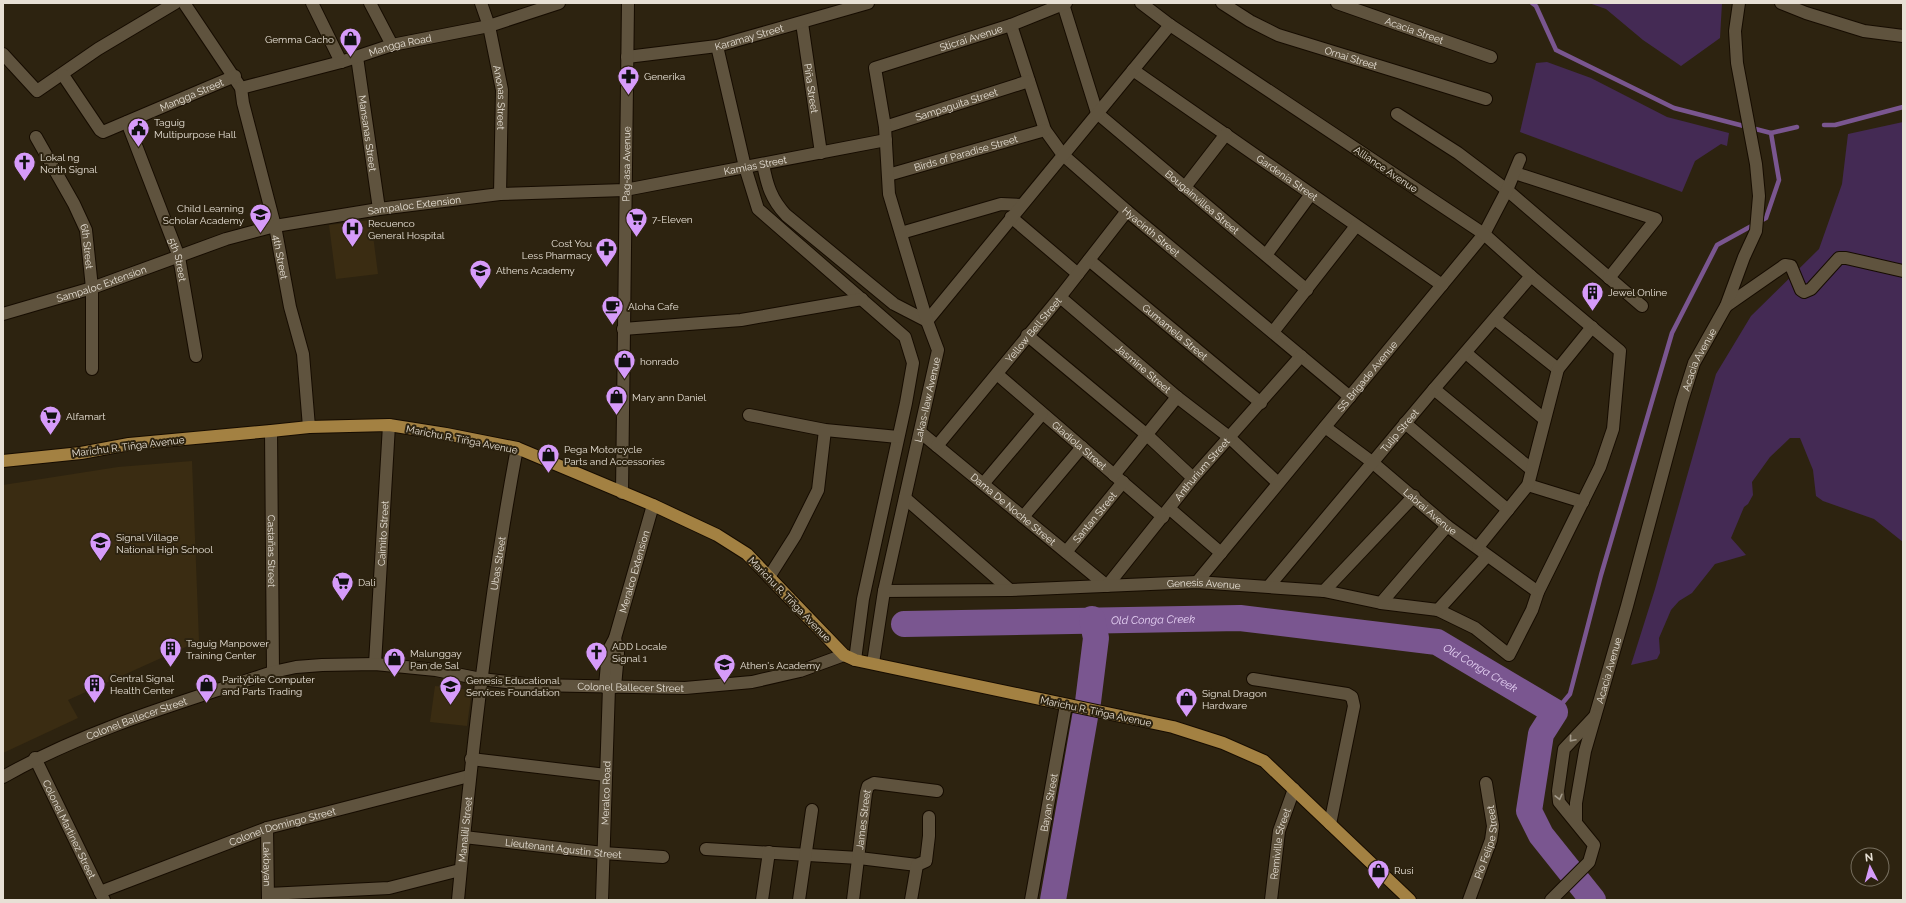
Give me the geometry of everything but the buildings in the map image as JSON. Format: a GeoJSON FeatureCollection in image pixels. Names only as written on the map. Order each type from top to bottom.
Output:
{"type":"FeatureCollection","features":[{"type":"Feature","properties":{"kind":"main road","name":"Marichu R. Tiñga Avenue"},"geometry":{"type":"LineString","coordinates":[[3,461],[81,453],[129,444],[309,427],[389,426],[446,434],[517,448],[653,505],[717,535],[748,554],[769,577],[850,657],[1066,705],[1145,720],[1223,743],[1264,761],[1410,900]]}},
{"type":"Feature","properties":{"kind":"street"},"geometry":{"type":"LineString","coordinates":[[3,54],[37,91],[63,75],[98,48],[175,3]]}},
{"type":"Feature","properties":{"kind":"street","name":"4th Street"},"geometry":{"type":"LineString","coordinates":[[184,3],[235,76],[241,88],[243,103],[275,226],[290,306],[304,354],[309,427]]}},
{"type":"Feature","properties":{"kind":"street"},"geometry":{"type":"LineString","coordinates":[[312,3],[341,62]]}},
{"type":"Feature","properties":{"kind":"street"},"geometry":{"type":"LineString","coordinates":[[370,3],[392,45]]}},
{"type":"Feature","properties":{"kind":"street","name":"Anonas Street"},"geometry":{"type":"LineString","coordinates":[[482,3],[489,26],[502,90],[500,194]]}},
{"type":"Feature","properties":{"kind":"street","name":"Mangga Road"},"geometry":{"type":"LineString","coordinates":[[241,88],[341,62],[392,45],[489,26],[559,3]]}},
{"type":"Feature","properties":{"kind":"street","name":"Pag-asa Avenue"},"geometry":{"type":"LineString","coordinates":[[622,492],[628,3]]}},
{"type":"Feature","properties":{"kind":"street","name":"Karamay Street"},"geometry":{"type":"LineString","coordinates":[[627,57],[717,46],[868,3]]}},
{"type":"Feature","properties":{"kind":"street","name":"Alliance Avenue"},"geometry":{"type":"LineString","coordinates":[[1141,3],[1170,25],[1484,234],[1531,276],[1620,350],[1613,428],[1600,467],[1583,502]]}},
{"type":"Feature","properties":{"kind":"street","name":"Ornai Street"},"geometry":{"type":"LineString","coordinates":[[1222,3],[1250,21],[1278,35],[1486,99]]}},
{"type":"Feature","properties":{"kind":"street","name":"Acacia Street"},"geometry":{"type":"LineString","coordinates":[[1337,3],[1491,57]]}},
{"type":"Feature","properties":{"kind":"street","name":"Acacia Avenue"},"geometry":{"type":"LineString","coordinates":[[1576,821],[1576,803],[1585,751],[1628,606],[1694,363],[1726,306],[1744,256],[1756,231],[1759,196],[1756,164],[1737,63],[1735,31],[1739,3]]}},
{"type":"Feature","properties":{"kind":"street"},"geometry":{"type":"LineString","coordinates":[[1781,3],[1806,13],[1864,31],[1903,36]]}},
{"type":"Feature","properties":{"kind":"street"},"geometry":{"type":"LineString","coordinates":[[1064,4],[1097,113]]}},
{"type":"Feature","properties":{"kind":"street","name":"Sticrai Avenue"},"geometry":{"type":"LineString","coordinates":[[875,68],[1011,25],[1064,4]]}},
{"type":"Feature","properties":{"kind":"street","name":"Piña Street"},"geometry":{"type":"LineString","coordinates":[[802,23],[821,153]]}},
{"type":"Feature","properties":{"kind":"street","name":"Hyacinth Street"},"geometry":{"type":"LineString","coordinates":[[1011,25],[1045,130],[1063,155],[1127,211],[1350,397]]}},
{"type":"Feature","properties":{"kind":"street"},"geometry":{"type":"LineString","coordinates":[[763,164],[766,179],[774,202],[786,214],[894,304],[927,321],[1170,25]]}},
{"type":"Feature","properties":{"kind":"street"},"geometry":{"type":"LineString","coordinates":[[717,46],[745,167],[758,209],[905,337],[913,362],[850,657]]}},
{"type":"Feature","properties":{"kind":"street","name":"Mansanas Street"},"geometry":{"type":"LineString","coordinates":[[357,57],[379,209]]}},
{"type":"Feature","properties":{"kind":"street","name":"Lakas-Ilaw Avenue"},"geometry":{"type":"LineString","coordinates":[[874,663],[884,591],[938,350],[927,321],[889,194],[885,127],[875,68]]}},
{"type":"Feature","properties":{"kind":"street","name":"Gardenia Street"},"geometry":{"type":"LineString","coordinates":[[1133,70],[1442,285]]}},
{"type":"Feature","properties":{"kind":"street","name":"Mangga Street"},"geometry":{"type":"LineString","coordinates":[[63,75],[100,130],[106,131],[235,76]]}},
{"type":"Feature","properties":{"kind":"street","name":"Sampaguita Street"},"geometry":{"type":"LineString","coordinates":[[885,127],[1029,81]]}},
{"type":"Feature","properties":{"kind":"street","name":"Bougainvillea Street"},"geometry":{"type":"LineString","coordinates":[[1097,113],[1307,290]]}},
{"type":"Feature","properties":{"kind":"street"},"geometry":{"type":"LineString","coordinates":[[1397,114],[1458,152],[1507,190],[1642,306]]}},
{"type":"Feature","properties":{"kind":"street","name":"5th Street"},"geometry":{"type":"LineString","coordinates":[[127,122],[179,257],[196,356]]}},
{"type":"Feature","properties":{"kind":"street","name":"Birds of Paradise Street"},"geometry":{"type":"LineString","coordinates":[[888,176],[1045,130]]}},
{"type":"Feature","properties":{"kind":"street"},"geometry":{"type":"LineString","coordinates":[[1185,187],[1226,134]]}},
{"type":"Feature","properties":{"kind":"street","name":"6th Street"},"geometry":{"type":"LineString","coordinates":[[36,137],[74,204],[86,230],[92,288],[92,369]]}},
{"type":"Feature","properties":{"kind":"street","name":"Kamias Street"},"geometry":{"type":"LineString","coordinates":[[625,190],[886,140]]}},
{"type":"Feature","properties":{"kind":"street","name":"SS Brigade Avenue"},"geometry":{"type":"LineString","coordinates":[[1197,582],[1484,234],[1507,190],[1520,159]]}},
{"type":"Feature","properties":{"kind":"street"},"geometry":{"type":"LineString","coordinates":[[1514,173],[1656,219],[1609,278]]}},
{"type":"Feature","properties":{"kind":"street","name":"Sampaloc Extension"},"geometry":{"type":"LineString","coordinates":[[3,314],[92,288],[179,257],[226,238],[275,226],[379,209],[500,194],[625,190]]}},
{"type":"Feature","properties":{"kind":"street"},"geometry":{"type":"LineString","coordinates":[[1266,255],[1311,194]]}},
{"type":"Feature","properties":{"kind":"street"},"geometry":{"type":"LineString","coordinates":[[901,233],[1001,204],[1021,205]]}},
{"type":"Feature","properties":{"kind":"street","name":"Yellow Bell Street"},"geometry":{"type":"LineString","coordinates":[[937,446],[997,374],[1027,335],[1060,298],[1127,211]]}},
{"type":"Feature","properties":{"kind":"street"},"geometry":{"type":"LineString","coordinates":[[1011,217],[1078,274]]}},
{"type":"Feature","properties":{"kind":"street"},"geometry":{"type":"LineString","coordinates":[[1272,332],[1307,290],[1356,226]]}},
{"type":"Feature","properties":{"kind":"street"},"geometry":{"type":"LineString","coordinates":[[1726,306],[1785,265],[1791,266],[1801,290],[1804,292],[1811,289],[1839,258],[1846,258],[1903,271]]}},
{"type":"Feature","properties":{"kind":"street","name":"Gumamela Street"},"geometry":{"type":"LineString","coordinates":[[1089,260],[1261,402]]}},
{"type":"Feature","properties":{"kind":"street","name":"Tulip Street"},"geometry":{"type":"LineString","coordinates":[[1269,586],[1372,462],[1531,276]]}},
{"type":"Feature","properties":{"kind":"street","name":"Jasmine Street"},"geometry":{"type":"LineString","coordinates":[[1060,298],[1177,397],[1229,437],[1278,484]]}},
{"type":"Feature","properties":{"kind":"street"},"geometry":{"type":"LineString","coordinates":[[623,329],[741,320],[862,299]]}},
{"type":"Feature","properties":{"kind":"street"},"geometry":{"type":"LineString","coordinates":[[1495,319],[1558,369]]}},
{"type":"Feature","properties":{"kind":"street"},"geometry":{"type":"LineString","coordinates":[[1478,547],[1528,485],[1558,369],[1592,327]]}},
{"type":"Feature","properties":{"kind":"street"},"geometry":{"type":"LineString","coordinates":[[1027,335],[1147,435],[1193,478]]}},
{"type":"Feature","properties":{"kind":"street"},"geometry":{"type":"LineString","coordinates":[[1466,353],[1544,419]]}},
{"type":"Feature","properties":{"kind":"street","name":"Anthurium Street"},"geometry":{"type":"LineString","coordinates":[[1107,586],[1167,513],[1193,478],[1301,356]]}},
{"type":"Feature","properties":{"kind":"street","name":"Gladiola Street"},"geometry":{"type":"LineString","coordinates":[[997,374],[1119,479],[1221,553]]}},
{"type":"Feature","properties":{"kind":"street"},"geometry":{"type":"LineString","coordinates":[[1434,389],[1531,469]]}},
{"type":"Feature","properties":{"kind":"street","name":"Santan Street"},"geometry":{"type":"LineString","coordinates":[[1066,552],[1119,479],[1147,435],[1177,397]]}},
{"type":"Feature","properties":{"kind":"street"},"geometry":{"type":"LineString","coordinates":[[983,484],[1042,414]]}},
{"type":"Feature","properties":{"kind":"street"},"geometry":{"type":"LineString","coordinates":[[749,415],[824,430],[898,437]]}},
{"type":"Feature","properties":{"kind":"street"},"geometry":{"type":"LineString","coordinates":[[1405,423],[1508,510]]}},
{"type":"Feature","properties":{"kind":"street","name":"Caimito Street"},"geometry":{"type":"LineString","coordinates":[[375,664],[389,426]]}},
{"type":"Feature","properties":{"kind":"street","name":"Labrai Avenue"},"geometry":{"type":"LineString","coordinates":[[1325,426],[1414,496],[1447,526],[1478,547],[1487,556],[1538,592]]}},
{"type":"Feature","properties":{"kind":"street"},"geometry":{"type":"LineString","coordinates":[[769,577],[795,536],[818,490],[824,430]]}},
{"type":"Feature","properties":{"kind":"street","name":"Castañas Street"},"geometry":{"type":"LineString","coordinates":[[271,431],[273,672]]}},
{"type":"Feature","properties":{"kind":"street","name":"Dama De Noche Street"},"geometry":{"type":"LineString","coordinates":[[920,432],[1107,586]]}},
{"type":"Feature","properties":{"kind":"street"},"geometry":{"type":"LineString","coordinates":[[1023,517],[1082,447]]}},
{"type":"Feature","properties":{"kind":"street","name":"Ubas Street"},"geometry":{"type":"LineString","coordinates":[[481,679],[502,526],[517,448]]}},
{"type":"Feature","properties":{"kind":"street"},"geometry":{"type":"LineString","coordinates":[[1528,485],[1583,502],[1538,592]]}},
{"type":"Feature","properties":{"kind":"street"},"geometry":{"type":"LineString","coordinates":[[1324,591],[1414,496]]}},
{"type":"Feature","properties":{"kind":"street"},"geometry":{"type":"LineString","coordinates":[[905,498],[1010,590]]}},
{"type":"Feature","properties":{"kind":"street","name":"Meralco Extension"},"geometry":{"type":"LineString","coordinates":[[610,687],[608,651],[615,638],[653,505]]}},
{"type":"Feature","properties":{"kind":"street"},"geometry":{"type":"LineString","coordinates":[[1381,603],[1447,526]]}},
{"type":"Feature","properties":{"kind":"street"},"geometry":{"type":"LineString","coordinates":[[1438,610],[1487,556]]}},
{"type":"Feature","properties":{"kind":"street","name":"Genesis Avenue"},"geometry":{"type":"LineString","coordinates":[[884,591],[1010,590],[1197,582],[1324,591],[1381,603],[1438,610],[1475,628],[1509,655],[1532,610],[1538,592]]}},
{"type":"Feature","properties":{"kind":"street","name":"Colonel Ballecer Street"},"geometry":{"type":"LineString","coordinates":[[3,777],[35,758],[82,738],[136,718],[273,672],[296,667],[375,664],[436,670],[481,679],[533,685],[685,688],[752,682],[800,671],[850,657]]}},
{"type":"Feature","properties":{"kind":"street","name":"Manalili Street"},"geometry":{"type":"LineString","coordinates":[[458,900],[469,776],[481,679]]}},
{"type":"Feature","properties":{"kind":"street"},"geometry":{"type":"LineString","coordinates":[[1253,679],[1347,694],[1352,697],[1354,706],[1330,824]]}},
{"type":"Feature","properties":{"kind":"street","name":"Meralco Road"},"geometry":{"type":"LineString","coordinates":[[602,900],[610,687]]}},
{"type":"Feature","properties":{"kind":"street","name":"Bayan Street"},"geometry":{"type":"LineString","coordinates":[[1031,900],[1066,705]]}},
{"type":"Feature","properties":{"kind":"street","name":"Acacia Avenue"},"geometry":{"type":"LineString","coordinates":[[1551,900],[1589,862],[1594,845],[1559,802],[1558,791],[1560,768],[1564,749],[1573,737],[1595,716]]}},
{"type":"Feature","properties":{"kind":"street","name":"Colonel Martinez Street"},"geometry":{"type":"LineString","coordinates":[[35,758],[102,896]]}},
{"type":"Feature","properties":{"kind":"street"},"geometry":{"type":"LineString","coordinates":[[472,759],[606,775]]}},
{"type":"Feature","properties":{"kind":"street","name":"Colonel Domingo Street"},"geometry":{"type":"LineString","coordinates":[[102,896],[266,828],[469,776]]}},
{"type":"Feature","properties":{"kind":"street","name":"James Street"},"geometry":{"type":"LineString","coordinates":[[853,900],[866,793],[870,784],[874,783],[937,791]]}},
{"type":"Feature","properties":{"kind":"street","name":"Pio Felipe Street"},"geometry":{"type":"LineString","coordinates":[[1469,900],[1491,840],[1493,826],[1486,783]]}},
{"type":"Feature","properties":{"kind":"street","name":"Remiville Street"},"geometry":{"type":"LineString","coordinates":[[1271,900],[1279,831],[1294,789]]}},
{"type":"Feature","properties":{"kind":"street"},"geometry":{"type":"LineString","coordinates":[[799,900],[807,855],[812,810]]}},
{"type":"Feature","properties":{"kind":"street"},"geometry":{"type":"LineString","coordinates":[[706,849],[859,858],[917,865],[926,861],[929,836],[928,817]]}},
{"type":"Feature","properties":{"kind":"street","name":"Lakbayan"},"geometry":{"type":"LineString","coordinates":[[266,828],[268,897]]}},
{"type":"Feature","properties":{"kind":"street","name":"Lieutenant Agustin Street"},"geometry":{"type":"LineString","coordinates":[[464,837],[603,853],[663,857]]}},
{"type":"Feature","properties":{"kind":"street"},"geometry":{"type":"LineString","coordinates":[[762,900],[769,852]]}},
{"type":"Feature","properties":{"kind":"street"},"geometry":{"type":"LineString","coordinates":[[911,900],[917,865]]}},
{"type":"Feature","properties":{"kind":"street"},"geometry":{"type":"LineString","coordinates":[[268,897],[389,888],[460,870]]}},
{"type":"Feature","properties":{"kind":"shaded area"},"geometry":{"type":"Polygon","coordinates":[[[1589,3],[1722,3],[1720,38],[1681,66],[1643,40],[1606,9],[1589,3]]]}},
{"type":"Feature","properties":{"kind":"shaded area"},"geometry":{"type":"Polygon","coordinates":[[[1547,62],[1591,78],[1667,117],[1729,133],[1727,146],[1721,144],[1695,161],[1682,192],[1520,132],[1536,63],[1547,62]]]}},
{"type":"Feature","properties":{"kind":"shaded area"},"geometry":{"type":"Polygon","coordinates":[[[1903,122],[1903,542],[1874,519],[1823,501],[1816,496],[1813,470],[1800,438],[1790,438],[1770,457],[1752,482],[1753,495],[1748,504],[1744,507],[1731,538],[1746,555],[1715,564],[1692,593],[1679,601],[1671,610],[1659,638],[1660,653],[1657,659],[1631,665],[1655,589],[1716,374],[1751,316],[1819,249],[1842,184],[1848,134],[1903,122]]]}},
{"type":"Feature","properties":{"kind":"shaded area","name":"Recuenco General Hospital"},"geometry":{"type":"Polygon","coordinates":[[[371,220],[378,274],[336,279],[329,225],[371,220]]]}},
{"type":"Feature","properties":{"kind":"shaded area","name":"Signal Village National High School"},"geometry":{"type":"Polygon","coordinates":[[[192,461],[199,641],[68,700],[78,718],[3,753],[3,485],[118,467],[192,461]]]}},
{"type":"Feature","properties":{"kind":"shaded area","name":"Genesis Educational Services Foundation"},"geometry":{"type":"Polygon","coordinates":[[[435,686],[472,690],[467,726],[430,722],[435,686]]]}},
{"type":"Feature","properties":{"kind":"waterway"},"geometry":{"type":"LineString","coordinates":[[1532,3],[1536,6],[1556,50],[1674,108],[1771,133],[1779,180],[1766,218],[1717,245],[1672,333],[1601,575],[1570,694],[1555,712]]}},
{"type":"Feature","properties":{"kind":"waterway"},"geometry":{"type":"LineString","coordinates":[[1824,125],[1835,125],[1903,107]]}},
{"type":"Feature","properties":{"kind":"waterway"},"geometry":{"type":"LineString","coordinates":[[1771,133],[1797,127]]}},
{"type":"Feature","properties":{"kind":"waterway","name":"Old Conga Creek"},"geometry":{"type":"LineString","coordinates":[[904,624],[1240,618],[1437,642],[1555,712],[1541,734],[1529,811],[1541,835],[1593,900]]}},
{"type":"Feature","properties":{"kind":"waterway","name":"Old Conga Creek"},"geometry":{"type":"LineString","coordinates":[[1088,702],[1096,638],[1092,619]]}},
{"type":"Feature","properties":{"kind":"waterway","name":"Old Conga Creek"},"geometry":{"type":"LineString","coordinates":[[1053,900],[1085,717]]}},
{"type":"Feature","properties":{"kind":"place","name":"Gemma Cacho"},"geometry":{"type":"Point","coordinates":[350,58]}},
{"type":"Feature","properties":{"kind":"place","name":"Generika"},"geometry":{"type":"Point","coordinates":[629,96]}},
{"type":"Feature","properties":{"kind":"place","name":"Taguig Multipurpose Hall"},"geometry":{"type":"Point","coordinates":[138,148]}},
{"type":"Feature","properties":{"kind":"place","name":"Lokal ng North Signal"},"geometry":{"type":"Point","coordinates":[25,182]}},
{"type":"Feature","properties":{"kind":"place","name":"Child Learning Scholar Academy"},"geometry":{"type":"Point","coordinates":[260,234]}},
{"type":"Feature","properties":{"kind":"place","name":"7-Eleven"},"geometry":{"type":"Point","coordinates":[637,238]}},
{"type":"Feature","properties":{"kind":"place","name":"Recuenco General Hospital"},"geometry":{"type":"Point","coordinates":[353,248]}},
{"type":"Feature","properties":{"kind":"place","name":"Cost You Less Pharmacy"},"geometry":{"type":"Point","coordinates":[607,268]}},
{"type":"Feature","properties":{"kind":"place","name":"Athens Academy"},"geometry":{"type":"Point","coordinates":[481,290]}},
{"type":"Feature","properties":{"kind":"place","name":"Jewel Online"},"geometry":{"type":"Point","coordinates":[1593,312]}},
{"type":"Feature","properties":{"kind":"place","name":"Aloha Cafe"},"geometry":{"type":"Point","coordinates":[612,326]}},
{"type":"Feature","properties":{"kind":"place","name":"honrado"},"geometry":{"type":"Point","coordinates":[624,380]}},
{"type":"Feature","properties":{"kind":"place","name":"Mary ann Daniel"},"geometry":{"type":"Point","coordinates":[616,416]}},
{"type":"Feature","properties":{"kind":"place","name":"Alfamart"},"geometry":{"type":"Point","coordinates":[51,436]}},
{"type":"Feature","properties":{"kind":"place","name":"Pega Motorcycle Parts and Accessories"},"geometry":{"type":"Point","coordinates":[548,474]}},
{"type":"Feature","properties":{"kind":"place","name":"Signal Village National High School"},"geometry":{"type":"Point","coordinates":[100,562]}},
{"type":"Feature","properties":{"kind":"place","name":"Dali"},"geometry":{"type":"Point","coordinates":[342,602]}},
{"type":"Feature","properties":{"kind":"place","name":"Taguig Manpower Training Center"},"geometry":{"type":"Point","coordinates":[170,668]}},
{"type":"Feature","properties":{"kind":"place","name":"ADD Locale Signal 1"},"geometry":{"type":"Point","coordinates":[597,672]}},
{"type":"Feature","properties":{"kind":"place","name":"Malunggay Pan de Sal"},"geometry":{"type":"Point","coordinates":[395,678]}},
{"type":"Feature","properties":{"kind":"place","name":"Athen's Academy"},"geometry":{"type":"Point","coordinates":[725,684]}},
{"type":"Feature","properties":{"kind":"place","name":"Central Signal Health Center"},"geometry":{"type":"Point","coordinates":[94,704]}},
{"type":"Feature","properties":{"kind":"place","name":"Paritybite Computer and Parts Trading"},"geometry":{"type":"Point","coordinates":[207,704]}},
{"type":"Feature","properties":{"kind":"place","name":"Genesis Educational Services Foundation"},"geometry":{"type":"Point","coordinates":[451,706]}},
{"type":"Feature","properties":{"kind":"place","name":"Signal Dragon Hardware"},"geometry":{"type":"Point","coordinates":[1186,718]}},
{"type":"Feature","properties":{"kind":"place","name":"Rusi"},"geometry":{"type":"Point","coordinates":[1378,890]}}]}
